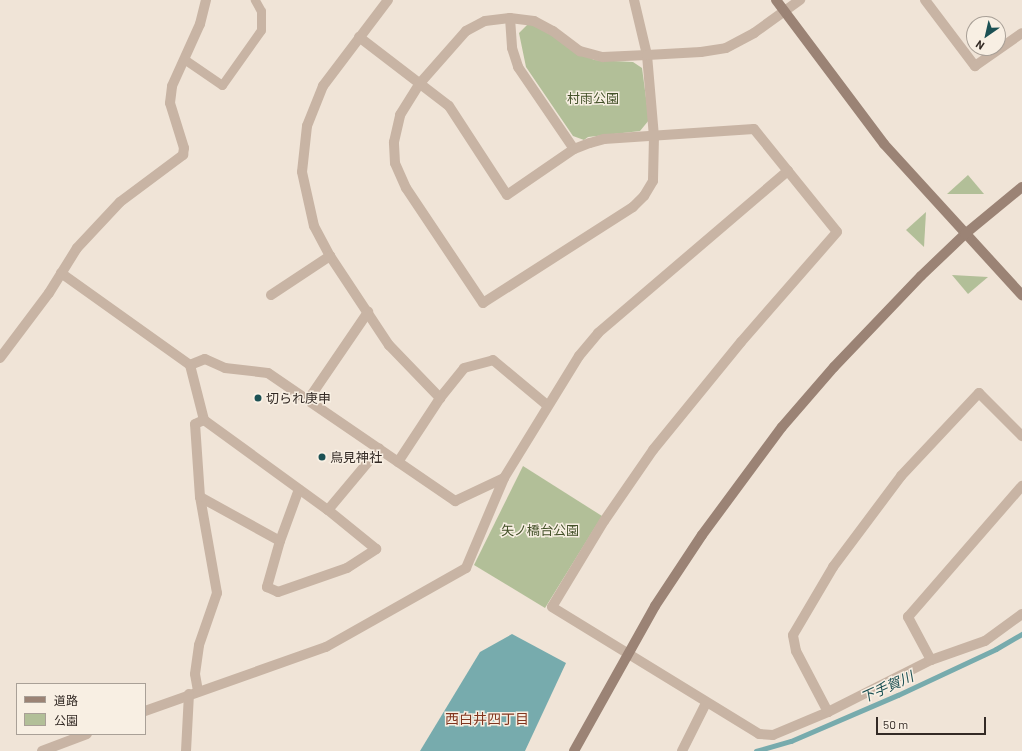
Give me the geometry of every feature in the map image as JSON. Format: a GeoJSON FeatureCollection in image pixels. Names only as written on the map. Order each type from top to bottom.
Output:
{"type":"FeatureCollection","features":[{"type":"Feature","properties":{"kind":"street"},"geometry":{"type":"LineString","coordinates":[[0,358],[61,273],[77,248],[120,202],[183,155],[184,148],[170,103],[172,86],[200,24],[206,0]]}},
{"type":"Feature","properties":{"kind":"street"},"geometry":{"type":"LineString","coordinates":[[388,0],[323,86],[307,126],[303,151],[302,172],[306,198],[314,226],[330,256],[389,345],[440,398]]}},
{"type":"Feature","properties":{"kind":"street"},"geometry":{"type":"LineString","coordinates":[[634,0],[647,54],[654,136],[652,181],[644,196],[633,207],[483,303],[406,188],[395,163],[394,142],[400,115],[421,82],[466,31],[485,21],[510,18],[534,22],[553,31],[580,51],[603,57],[647,54],[701,52],[726,48],[754,34],[800,0]]}},
{"type":"Feature","properties":{"kind":"street"},"geometry":{"type":"LineString","coordinates":[[776,0],[884,144],[1022,296]]}},
{"type":"Feature","properties":{"kind":"street"},"geometry":{"type":"LineString","coordinates":[[924,0],[975,66],[1022,33]]}},
{"type":"Feature","properties":{"kind":"street"},"geometry":{"type":"LineString","coordinates":[[510,18],[512,48],[518,67],[574,150]]}},
{"type":"Feature","properties":{"kind":"street"},"geometry":{"type":"LineString","coordinates":[[359,37],[421,82],[449,106],[507,195],[574,150],[604,139],[754,129],[837,232],[741,342],[653,450],[604,521],[552,607],[706,703],[759,734],[773,735],[828,712],[931,660],[985,641],[1022,614]]}},
{"type":"Feature","properties":{"kind":"street"},"geometry":{"type":"LineString","coordinates":[[146,711],[326,647],[466,568],[504,478],[547,404],[579,356],[598,333],[788,171]]}},
{"type":"Feature","properties":{"kind":"street"},"geometry":{"type":"LineString","coordinates":[[574,751],[627,654],[702,535],[782,427],[834,367],[965,234],[1022,187]]}},
{"type":"Feature","properties":{"kind":"street"},"geometry":{"type":"LineString","coordinates":[[271,295],[330,256]]}},
{"type":"Feature","properties":{"kind":"street"},"geometry":{"type":"LineString","coordinates":[[61,273],[190,365],[204,420],[328,510],[376,549],[347,568],[278,592],[267,587],[280,541],[299,489]]}},
{"type":"Feature","properties":{"kind":"street"},"geometry":{"type":"LineString","coordinates":[[308,400],[368,312]]}},
{"type":"Feature","properties":{"kind":"street"},"geometry":{"type":"LineString","coordinates":[[190,365],[205,359],[225,368],[268,373],[455,501],[504,478]]}},
{"type":"Feature","properties":{"kind":"street"},"geometry":{"type":"LineString","coordinates":[[398,462],[440,398],[464,368],[493,360],[547,404]]}},
{"type":"Feature","properties":{"kind":"street"},"geometry":{"type":"LineString","coordinates":[[828,712],[796,651],[793,635],[833,567],[901,476],[979,393],[1022,436]]}},
{"type":"Feature","properties":{"kind":"street"},"geometry":{"type":"LineString","coordinates":[[186,751],[199,645],[217,593],[200,497],[195,424],[204,420]]}},
{"type":"Feature","properties":{"kind":"street"},"geometry":{"type":"LineString","coordinates":[[328,510],[379,449]]}},
{"type":"Feature","properties":{"kind":"street"},"geometry":{"type":"LineString","coordinates":[[931,660],[908,617],[1022,486]]}},
{"type":"Feature","properties":{"kind":"street"},"geometry":{"type":"LineString","coordinates":[[200,497],[280,541]]}},
{"type":"Feature","properties":{"kind":"street"},"geometry":{"type":"LineString","coordinates":[[682,751],[706,703]]}},
{"type":"Feature","properties":{"kind":"street"},"geometry":{"type":"LineString","coordinates":[[42,751],[84,735]]}},
{"type":"Feature","properties":{"kind":"lane"},"geometry":{"type":"LineString","coordinates":[[184,59],[222,85],[261,30],[261,11],[254,0]]}},
{"type":"Feature","properties":{"kind":"green space","name":"村雨公園"},"geometry":{"type":"Polygon","coordinates":[[[529,23],[543,28],[594,60],[633,62],[642,68],[649,120],[640,131],[588,137],[584,140],[573,136],[526,67],[519,33],[529,23]]]}},
{"type":"Feature","properties":{"kind":"green space"},"geometry":{"type":"Polygon","coordinates":[[[968,175],[984,194],[947,194],[968,175]]]}},
{"type":"Feature","properties":{"kind":"green space"},"geometry":{"type":"Polygon","coordinates":[[[926,212],[924,247],[906,230],[926,212]]]}},
{"type":"Feature","properties":{"kind":"green space"},"geometry":{"type":"Polygon","coordinates":[[[952,275],[988,277],[968,294],[952,275]]]}},
{"type":"Feature","properties":{"kind":"green space","name":"矢ノ橋台公園"},"geometry":{"type":"Polygon","coordinates":[[[523,466],[602,516],[545,608],[474,565],[523,466]]]}},
{"type":"Feature","properties":{"kind":"water"},"geometry":{"type":"Polygon","coordinates":[[[512,634],[566,663],[525,751],[420,751],[480,652],[512,634]]]}},
{"type":"Feature","properties":{"kind":"waterway","name":"下手賀川"},"geometry":{"type":"LineString","coordinates":[[756,751],[791,741],[898,695],[996,649],[1022,634]]}},
{"type":"Feature","properties":{"kind":"place","name":"切られ庚申"},"geometry":{"type":"Point","coordinates":[258,398]}},
{"type":"Feature","properties":{"kind":"place","name":"鳥見神社"},"geometry":{"type":"Point","coordinates":[322,457]}},
{"type":"Feature","properties":{"kind":"district","name":"西白井四丁目"},"geometry":{"type":"Point","coordinates":[487,719]}}]}
